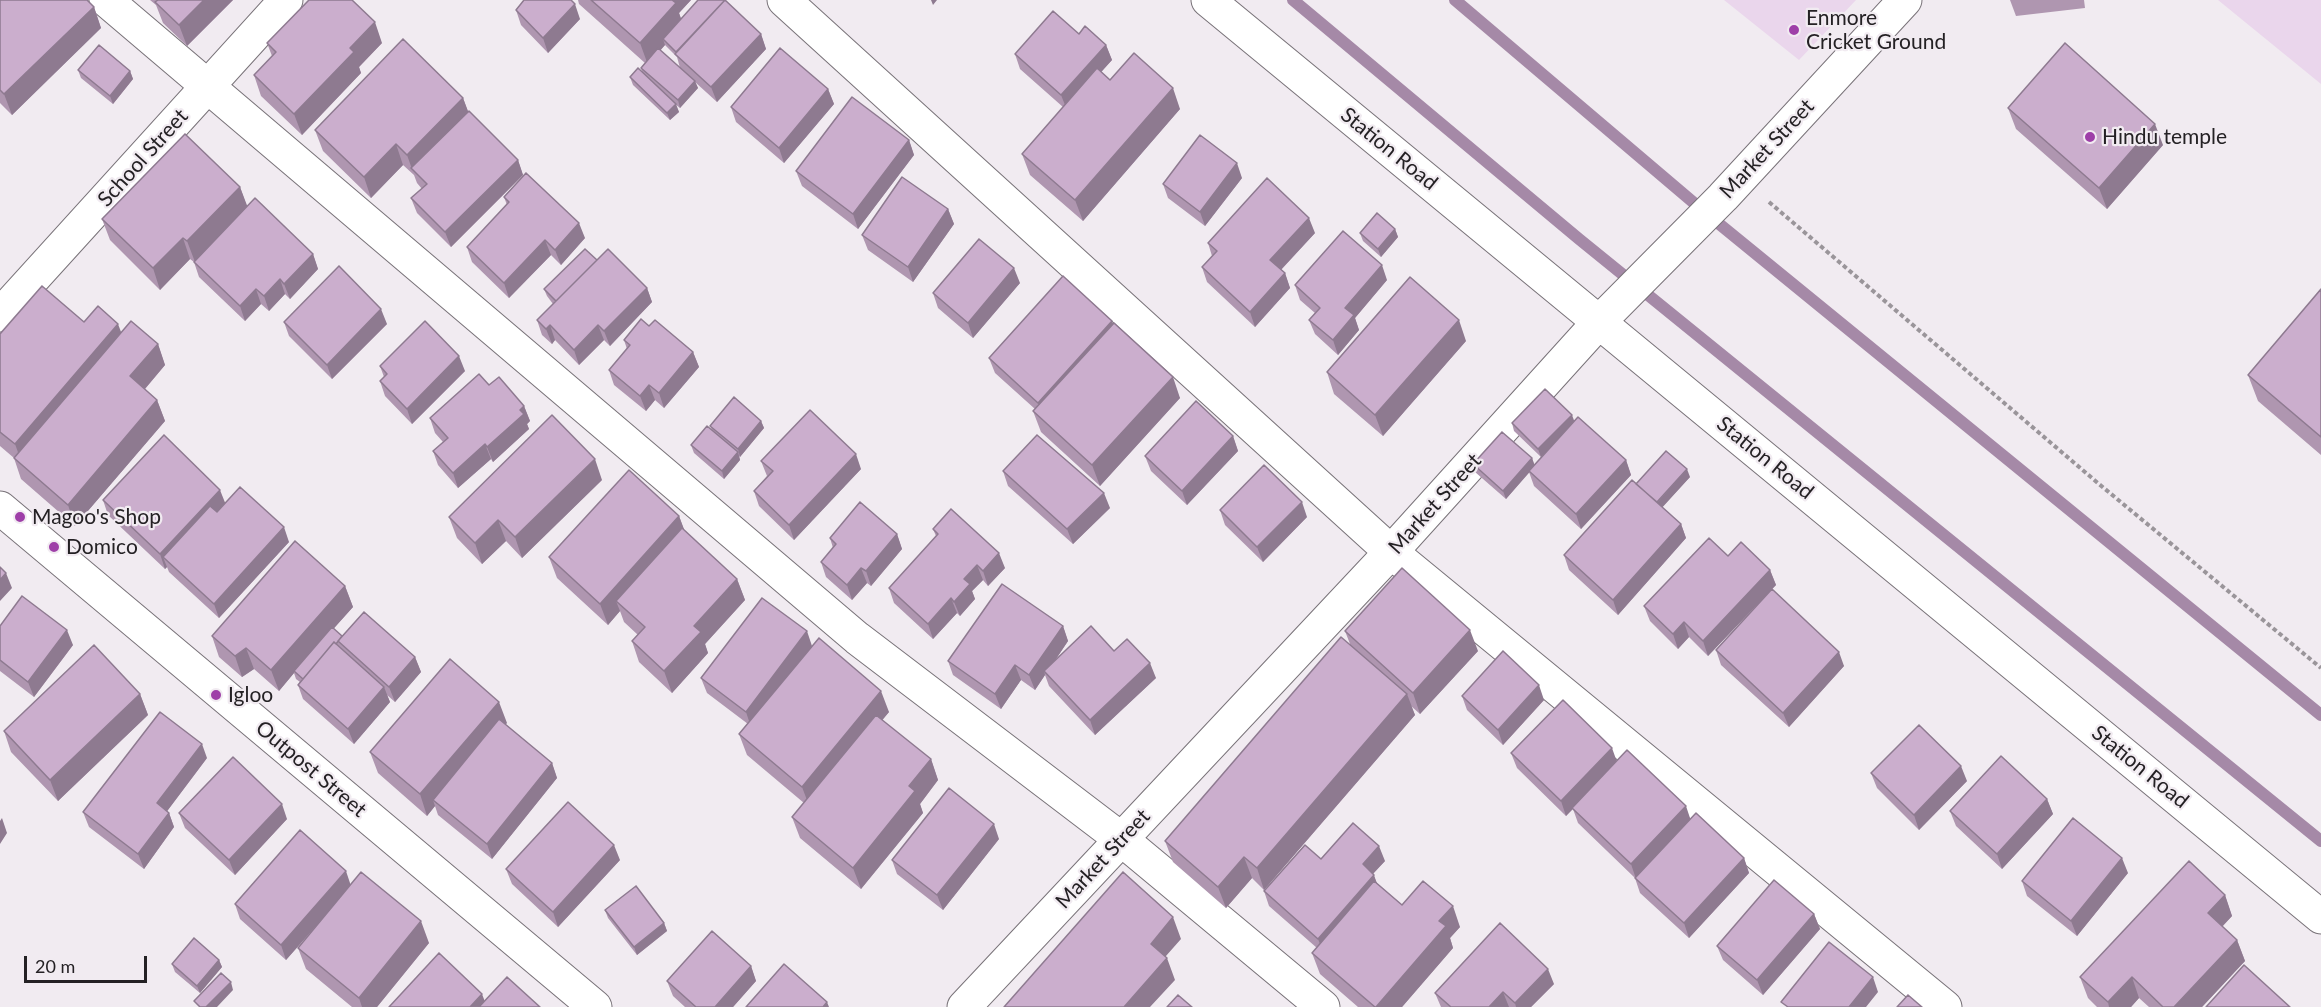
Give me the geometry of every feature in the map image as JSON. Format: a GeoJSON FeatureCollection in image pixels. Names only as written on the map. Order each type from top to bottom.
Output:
{"type":"FeatureCollection","features":[{"type":"Feature","properties":{"kind":"street"},"geometry":{"type":"LineString","coordinates":[[106,0],[857,638],[1121,839],[1323,1007]]}},
{"type":"Feature","properties":{"kind":"street","name":"School Street"},"geometry":{"type":"LineString","coordinates":[[0,315],[286,0]]}},
{"type":"Feature","properties":{"kind":"street"},"geometry":{"type":"LineString","coordinates":[[784,0],[1391,552],[1946,1007]]}},
{"type":"Feature","properties":{"kind":"street","name":"Station Road"},"geometry":{"type":"LineString","coordinates":[[1208,0],[1605,316],[2321,917]]}},
{"type":"Feature","properties":{"kind":"street","name":"Market Street"},"geometry":{"type":"LineString","coordinates":[[964,1007],[1391,552],[1605,316],[1732,188],[1905,0]]}},
{"type":"Feature","properties":{"kind":"street","name":"Outpost Street"},"geometry":{"type":"LineString","coordinates":[[0,508],[595,1007]]}},
{"type":"Feature","properties":{"kind":"path"},"geometry":{"type":"LineString","coordinates":[[1732,188],[2099,484],[2321,668]]}},
{"type":"Feature","properties":{"kind":"shaded area","name":"Enmore Cricket Ground"},"geometry":{"type":"Polygon","coordinates":[[[1724,0],[1856,0],[1799,60],[1724,0]]]}},
{"type":"Feature","properties":{"kind":"shaded area"},"geometry":{"type":"Polygon","coordinates":[[[2218,0],[2321,0],[2321,84],[2218,0]]]}},
{"type":"Feature","properties":{"kind":"building"},"geometry":{"type":"Polygon","coordinates":[[[0,0],[87,0],[94,7],[4,94],[0,90],[0,0]]]}},
{"type":"Feature","properties":{"kind":"building"},"geometry":{"type":"Polygon","coordinates":[[[158,0],[204,0],[179,25],[155,2],[158,0]]]}},
{"type":"Feature","properties":{"kind":"building"},"geometry":{"type":"Polygon","coordinates":[[[309,0],[352,0],[375,22],[350,48],[354,52],[294,114],[254,75],[276,52],[267,43],[309,0]]]}},
{"type":"Feature","properties":{"kind":"building"},"geometry":{"type":"Polygon","coordinates":[[[524,0],[571,0],[575,4],[543,38],[516,10],[524,0]]]}},
{"type":"Feature","properties":{"kind":"building"},"geometry":{"type":"Polygon","coordinates":[[[591,0],[672,0],[676,3],[640,43],[591,0]]]}},
{"type":"Feature","properties":{"kind":"building"},"geometry":{"type":"Polygon","coordinates":[[[698,0],[725,0],[676,52],[663,39],[698,0]]]}},
{"type":"Feature","properties":{"kind":"building"},"geometry":{"type":"Polygon","coordinates":[[[725,0],[761,34],[711,87],[675,54],[725,0]]]}},
{"type":"Feature","properties":{"kind":"building"},"geometry":{"type":"Polygon","coordinates":[[[1053,11],[1079,34],[1085,26],[1106,45],[1061,95],[1015,54],[1053,11]]]}},
{"type":"Feature","properties":{"kind":"building"},"geometry":{"type":"Polygon","coordinates":[[[403,39],[463,98],[407,155],[396,144],[364,177],[315,130],[403,39]]]}},
{"type":"Feature","properties":{"kind":"building","name":"Hindu temple"},"geometry":{"type":"Polygon","coordinates":[[[2065,43],[2155,124],[2099,188],[2008,108],[2065,43]]]}},
{"type":"Feature","properties":{"kind":"building"},"geometry":{"type":"Polygon","coordinates":[[[99,45],[130,71],[110,96],[78,70],[99,45]]]}},
{"type":"Feature","properties":{"kind":"building"},"geometry":{"type":"Polygon","coordinates":[[[658,48],[695,81],[678,100],[641,68],[658,48]]]}},
{"type":"Feature","properties":{"kind":"building"},"geometry":{"type":"Polygon","coordinates":[[[780,48],[828,89],[779,148],[731,107],[780,48]]]}},
{"type":"Feature","properties":{"kind":"building"},"geometry":{"type":"Polygon","coordinates":[[[1134,53],[1173,88],[1075,200],[1022,154],[1097,68],[1110,80],[1134,53]]]}},
{"type":"Feature","properties":{"kind":"building"},"geometry":{"type":"Polygon","coordinates":[[[638,68],[676,104],[667,113],[630,77],[638,68]]]}},
{"type":"Feature","properties":{"kind":"building"},"geometry":{"type":"Polygon","coordinates":[[[852,97],[909,140],[853,214],[796,171],[852,97]]]}},
{"type":"Feature","properties":{"kind":"building"},"geometry":{"type":"Polygon","coordinates":[[[469,111],[518,160],[445,232],[411,198],[427,184],[411,168],[469,111]]]}},
{"type":"Feature","properties":{"kind":"building"},"geometry":{"type":"Polygon","coordinates":[[[185,134],[240,187],[187,241],[183,238],[153,268],[102,219],[185,134]]]}},
{"type":"Feature","properties":{"kind":"building"},"geometry":{"type":"Polygon","coordinates":[[[1200,135],[1237,163],[1200,212],[1163,184],[1200,135]]]}},
{"type":"Feature","properties":{"kind":"building"},"geometry":{"type":"Polygon","coordinates":[[[526,173],[579,223],[555,250],[545,240],[504,283],[467,247],[509,202],[504,197],[526,173]]]}},
{"type":"Feature","properties":{"kind":"building"},"geometry":{"type":"Polygon","coordinates":[[[902,177],[948,209],[908,267],[862,235],[902,177]]]}},
{"type":"Feature","properties":{"kind":"building"},"geometry":{"type":"Polygon","coordinates":[[[1267,178],[1309,218],[1270,260],[1285,273],[1250,312],[1202,267],[1217,251],[1208,243],[1267,178]]]}},
{"type":"Feature","properties":{"kind":"building"},"geometry":{"type":"Polygon","coordinates":[[[255,198],[313,254],[284,284],[280,279],[264,296],[256,289],[240,306],[194,262],[255,198]]]}},
{"type":"Feature","properties":{"kind":"building"},"geometry":{"type":"Polygon","coordinates":[[[1377,213],[1395,229],[1378,249],[1360,233],[1377,213]]]}},
{"type":"Feature","properties":{"kind":"building"},"geometry":{"type":"Polygon","coordinates":[[[1343,231],[1382,265],[1345,308],[1354,315],[1333,340],[1309,320],[1320,308],[1295,285],[1343,231]]]}},
{"type":"Feature","properties":{"kind":"building"},"geometry":{"type":"Polygon","coordinates":[[[979,239],[1014,268],[968,323],[933,293],[979,239]]]}},
{"type":"Feature","properties":{"kind":"building"},"geometry":{"type":"Polygon","coordinates":[[[585,249],[597,260],[556,301],[544,289],[585,249]]]}},
{"type":"Feature","properties":{"kind":"building"},"geometry":{"type":"Polygon","coordinates":[[[608,249],[647,288],[604,331],[598,325],[574,350],[550,325],[546,329],[537,320],[608,249]]]}},
{"type":"Feature","properties":{"kind":"building"},"geometry":{"type":"Polygon","coordinates":[[[339,266],[381,309],[327,365],[284,322],[339,266]]]}},
{"type":"Feature","properties":{"kind":"building"},"geometry":{"type":"Polygon","coordinates":[[[1063,276],[1112,321],[1038,403],[989,358],[1063,276]]]}},
{"type":"Feature","properties":{"kind":"building"},"geometry":{"type":"Polygon","coordinates":[[[1410,277],[1459,320],[1375,415],[1327,372],[1410,277]]]}},
{"type":"Feature","properties":{"kind":"building"},"geometry":{"type":"Polygon","coordinates":[[[42,286],[84,322],[98,306],[118,324],[15,444],[0,432],[0,334],[42,286]]]}},
{"type":"Feature","properties":{"kind":"building"},"geometry":{"type":"Polygon","coordinates":[[[2321,289],[2321,437],[2248,375],[2321,289]]]}},
{"type":"Feature","properties":{"kind":"building"},"geometry":{"type":"Polygon","coordinates":[[[641,319],[649,326],[655,320],[693,352],[659,393],[649,385],[640,396],[609,370],[630,345],[624,340],[641,319]]]}},
{"type":"Feature","properties":{"kind":"building"},"geometry":{"type":"Polygon","coordinates":[[[131,321],[158,344],[130,376],[157,400],[68,505],[14,458],[131,321]]]}},
{"type":"Feature","properties":{"kind":"building"},"geometry":{"type":"Polygon","coordinates":[[[425,321],[459,356],[407,409],[380,381],[387,374],[380,366],[425,321]]]}},
{"type":"Feature","properties":{"kind":"building"},"geometry":{"type":"Polygon","coordinates":[[[1114,323],[1173,377],[1092,465],[1033,411],[1114,323]]]}},
{"type":"Feature","properties":{"kind":"building"},"geometry":{"type":"Polygon","coordinates":[[[479,374],[489,385],[499,377],[524,406],[520,410],[524,414],[487,447],[485,444],[453,473],[433,451],[448,438],[430,418],[479,374]]]}},
{"type":"Feature","properties":{"kind":"building"},"geometry":{"type":"Polygon","coordinates":[[[1545,389],[1572,415],[1538,449],[1512,423],[1545,389]]]}},
{"type":"Feature","properties":{"kind":"building"},"geometry":{"type":"Polygon","coordinates":[[[734,397],[761,421],[738,449],[710,426],[734,397]]]}},
{"type":"Feature","properties":{"kind":"building"},"geometry":{"type":"Polygon","coordinates":[[[1196,401],[1233,436],[1182,491],[1145,456],[1196,401]]]}},
{"type":"Feature","properties":{"kind":"building"},"geometry":{"type":"Polygon","coordinates":[[[810,410],[856,454],[789,525],[754,491],[773,471],[761,461],[810,410]]]}},
{"type":"Feature","properties":{"kind":"building"},"geometry":{"type":"Polygon","coordinates":[[[552,415],[595,459],[515,537],[498,520],[475,543],[449,517],[552,415]]]}},
{"type":"Feature","properties":{"kind":"building"},"geometry":{"type":"Polygon","coordinates":[[[1578,417],[1626,460],[1576,514],[1529,471],[1578,417]]]}},
{"type":"Feature","properties":{"kind":"building"},"geometry":{"type":"Polygon","coordinates":[[[707,426],[738,452],[722,471],[691,445],[707,426]]]}},
{"type":"Feature","properties":{"kind":"building"},"geometry":{"type":"Polygon","coordinates":[[[1502,432],[1532,458],[1503,491],[1473,464],[1502,432]]]}},
{"type":"Feature","properties":{"kind":"building"},"geometry":{"type":"Polygon","coordinates":[[[164,435],[220,490],[160,554],[103,500],[164,435]]]}},
{"type":"Feature","properties":{"kind":"building"},"geometry":{"type":"Polygon","coordinates":[[[1037,435],[1104,493],[1067,529],[1003,471],[1037,435]]]}},
{"type":"Feature","properties":{"kind":"building"},"geometry":{"type":"Polygon","coordinates":[[[1666,451],[1687,469],[1657,502],[1636,484],[1666,451]]]}},
{"type":"Feature","properties":{"kind":"building"},"geometry":{"type":"Polygon","coordinates":[[[1264,465],[1302,502],[1257,547],[1220,510],[1264,465]]]}},
{"type":"Feature","properties":{"kind":"building"},"geometry":{"type":"Polygon","coordinates":[[[629,470],[679,516],[600,604],[549,557],[629,470]]]}},
{"type":"Feature","properties":{"kind":"building"},"geometry":{"type":"Polygon","coordinates":[[[1632,480],[1681,524],[1613,600],[1564,555],[1632,480]]]}},
{"type":"Feature","properties":{"kind":"building"},"geometry":{"type":"Polygon","coordinates":[[[240,487],[284,527],[214,604],[163,557],[210,506],[217,512],[240,487]]]}},
{"type":"Feature","properties":{"kind":"building"},"geometry":{"type":"Polygon","coordinates":[[[860,502],[897,534],[866,571],[861,568],[847,585],[821,562],[836,544],[830,538],[860,502]]]}},
{"type":"Feature","properties":{"kind":"building"},"geometry":{"type":"Polygon","coordinates":[[[951,509],[999,553],[983,571],[977,565],[964,579],[970,584],[954,602],[951,598],[928,624],[889,588],[938,534],[933,529],[951,509]]]}},
{"type":"Feature","properties":{"kind":"building"},"geometry":{"type":"Polygon","coordinates":[[[682,528],[737,579],[694,626],[701,632],[664,671],[632,641],[645,627],[616,601],[682,528]]]}},
{"type":"Feature","properties":{"kind":"building"},"geometry":{"type":"Polygon","coordinates":[[[1709,538],[1728,556],[1741,542],[1770,570],[1703,641],[1684,622],[1673,634],[1644,606],[1709,538]]]}},
{"type":"Feature","properties":{"kind":"building"},"geometry":{"type":"Polygon","coordinates":[[[295,541],[345,586],[271,670],[246,648],[235,656],[212,636],[295,541]]]}},
{"type":"Feature","properties":{"kind":"building"},"geometry":{"type":"Polygon","coordinates":[[[0,567],[6,573],[0,580],[0,567]]]}},
{"type":"Feature","properties":{"kind":"building"},"geometry":{"type":"Polygon","coordinates":[[[1402,568],[1470,630],[1413,693],[1345,631],[1402,568]]]}},
{"type":"Feature","properties":{"kind":"building"},"geometry":{"type":"Polygon","coordinates":[[[1002,584],[1063,626],[1029,675],[1015,665],[995,694],[948,661],[1002,584]]]}},
{"type":"Feature","properties":{"kind":"building"},"geometry":{"type":"Polygon","coordinates":[[[1772,589],[1839,652],[1783,713],[1716,650],[1772,589]]]}},
{"type":"Feature","properties":{"kind":"building"},"geometry":{"type":"Polygon","coordinates":[[[22,596],[67,630],[28,682],[0,660],[0,626],[22,596]]]}},
{"type":"Feature","properties":{"kind":"building"},"geometry":{"type":"Polygon","coordinates":[[[762,598],[807,631],[746,712],[701,678],[762,598]]]}},
{"type":"Feature","properties":{"kind":"building"},"geometry":{"type":"Polygon","coordinates":[[[364,612],[415,657],[389,687],[338,641],[364,612]]]}},
{"type":"Feature","properties":{"kind":"building"},"geometry":{"type":"Polygon","coordinates":[[[1091,626],[1114,651],[1127,639],[1150,663],[1090,720],[1044,671],[1091,626]]]}},
{"type":"Feature","properties":{"kind":"building"},"geometry":{"type":"Polygon","coordinates":[[[332,627],[342,636],[336,644],[334,642],[303,679],[294,671],[332,627]]]}},
{"type":"Feature","properties":{"kind":"building"},"geometry":{"type":"Polygon","coordinates":[[[1341,637],[1407,694],[1257,868],[1244,857],[1218,887],[1165,841],[1341,637]]]}},
{"type":"Feature","properties":{"kind":"building"},"geometry":{"type":"Polygon","coordinates":[[[819,638],[881,691],[802,787],[739,734],[819,638]]]}},
{"type":"Feature","properties":{"kind":"building"},"geometry":{"type":"Polygon","coordinates":[[[334,642],[384,687],[348,729],[298,685],[334,642]]]}},
{"type":"Feature","properties":{"kind":"building"},"geometry":{"type":"Polygon","coordinates":[[[94,645],[140,694],[50,780],[4,731],[94,645]]]}},
{"type":"Feature","properties":{"kind":"building"},"geometry":{"type":"Polygon","coordinates":[[[1503,651],[1539,685],[1498,730],[1462,696],[1503,651]]]}},
{"type":"Feature","properties":{"kind":"building"},"geometry":{"type":"Polygon","coordinates":[[[450,659],[499,702],[420,794],[370,752],[450,659]]]}},
{"type":"Feature","properties":{"kind":"building"},"geometry":{"type":"Polygon","coordinates":[[[1563,700],[1612,748],[1561,801],[1511,753],[1563,700]]]}},
{"type":"Feature","properties":{"kind":"building"},"geometry":{"type":"Polygon","coordinates":[[[160,712],[202,744],[157,803],[169,813],[138,854],[83,812],[160,712]]]}},
{"type":"Feature","properties":{"kind":"building"},"geometry":{"type":"Polygon","coordinates":[[[876,715],[931,759],[909,786],[915,791],[853,868],[792,817],[876,715]]]}},
{"type":"Feature","properties":{"kind":"building"},"geometry":{"type":"Polygon","coordinates":[[[499,719],[552,763],[487,844],[433,800],[499,719]]]}},
{"type":"Feature","properties":{"kind":"building"},"geometry":{"type":"Polygon","coordinates":[[[1919,725],[1961,766],[1914,815],[1871,773],[1919,725]]]}},
{"type":"Feature","properties":{"kind":"building"},"geometry":{"type":"Polygon","coordinates":[[[1627,750],[1686,806],[1631,864],[1572,808],[1627,750]]]}},
{"type":"Feature","properties":{"kind":"building"},"geometry":{"type":"Polygon","coordinates":[[[2001,756],[2047,799],[1997,854],[1950,811],[2001,756]]]}},
{"type":"Feature","properties":{"kind":"building"},"geometry":{"type":"Polygon","coordinates":[[[233,757],[282,804],[229,860],[179,813],[233,757]]]}},
{"type":"Feature","properties":{"kind":"building"},"geometry":{"type":"Polygon","coordinates":[[[949,788],[994,824],[937,895],[892,860],[949,788]]]}},
{"type":"Feature","properties":{"kind":"building"},"geometry":{"type":"Polygon","coordinates":[[[568,802],[614,845],[553,912],[506,869],[568,802]]]}},
{"type":"Feature","properties":{"kind":"building"},"geometry":{"type":"Polygon","coordinates":[[[1696,813],[1744,858],[1684,923],[1635,878],[1696,813]]]}},
{"type":"Feature","properties":{"kind":"building"},"geometry":{"type":"Polygon","coordinates":[[[2073,818],[2122,858],[2071,921],[2022,881],[2073,818]]]}},
{"type":"Feature","properties":{"kind":"building"},"geometry":{"type":"Polygon","coordinates":[[[1353,823],[1379,846],[1363,864],[1374,875],[1318,939],[1264,891],[1305,845],[1321,859],[1353,823]]]}},
{"type":"Feature","properties":{"kind":"building"},"geometry":{"type":"Polygon","coordinates":[[[300,830],[346,871],[281,945],[235,904],[300,830]]]}},
{"type":"Feature","properties":{"kind":"building"},"geometry":{"type":"Polygon","coordinates":[[[2189,861],[2225,895],[2208,913],[2237,940],[2174,1007],[2163,1007],[2132,977],[2108,1002],[2080,977],[2189,861]]]}},
{"type":"Feature","properties":{"kind":"building"},"geometry":{"type":"Polygon","coordinates":[[[361,872],[421,921],[359,998],[298,948],[361,872]]]}},
{"type":"Feature","properties":{"kind":"building"},"geometry":{"type":"Polygon","coordinates":[[[1123,872],[1173,917],[1151,944],[1167,958],[1124,1007],[1004,1007],[1123,872]]]}},
{"type":"Feature","properties":{"kind":"building"},"geometry":{"type":"Polygon","coordinates":[[[1774,880],[1814,914],[1757,980],[1717,946],[1774,880]]]}},
{"type":"Feature","properties":{"kind":"building"},"geometry":{"type":"Polygon","coordinates":[[[1374,881],[1402,905],[1423,881],[1453,906],[1439,921],[1446,926],[1376,1007],[1312,953],[1374,881]]]}},
{"type":"Feature","properties":{"kind":"building"},"geometry":{"type":"Polygon","coordinates":[[[636,886],[664,923],[634,947],[605,910],[636,886]]]}},
{"type":"Feature","properties":{"kind":"building"},"geometry":{"type":"Polygon","coordinates":[[[1500,923],[1548,969],[1515,1003],[1503,992],[1489,1007],[1451,1007],[1435,993],[1500,923]]]}},
{"type":"Feature","properties":{"kind":"building"},"geometry":{"type":"Polygon","coordinates":[[[712,931],[751,966],[715,1007],[696,1007],[667,981],[712,931]]]}},
{"type":"Feature","properties":{"kind":"building"},"geometry":{"type":"Polygon","coordinates":[[[194,938],[219,960],[197,986],[172,964],[194,938]]]}},
{"type":"Feature","properties":{"kind":"building"},"geometry":{"type":"Polygon","coordinates":[[[1829,942],[1873,977],[1849,1007],[1788,1007],[1781,1002],[1829,942]]]}},
{"type":"Feature","properties":{"kind":"building"},"geometry":{"type":"Polygon","coordinates":[[[439,953],[482,994],[470,1007],[389,1007],[439,953]]]}},
{"type":"Feature","properties":{"kind":"building"},"geometry":{"type":"Polygon","coordinates":[[[784,964],[827,1002],[823,1007],[746,1007],[784,964]]]}},
{"type":"Feature","properties":{"kind":"building"},"geometry":{"type":"Polygon","coordinates":[[[2244,965],[2290,1007],[2206,1007],[2244,965]]]}},
{"type":"Feature","properties":{"kind":"building"},"geometry":{"type":"Polygon","coordinates":[[[221,973],[231,982],[206,1007],[200,1007],[194,1001],[221,973]]]}},
{"type":"Feature","properties":{"kind":"building"},"geometry":{"type":"Polygon","coordinates":[[[507,977],[540,1007],[479,1007],[507,977]]]}},
{"type":"Feature","properties":{"kind":"building"},"geometry":{"type":"Polygon","coordinates":[[[1178,995],[1192,1007],[1167,1007],[1178,995]]]}},
{"type":"Feature","properties":{"kind":"building"},"geometry":{"type":"Polygon","coordinates":[[[1908,995],[1922,1007],[1897,1007],[1908,995]]]}},
{"type":"Feature","properties":{"kind":"waterway"},"geometry":{"type":"LineString","coordinates":[[1293,0],[1579,239],[2321,841]]}},
{"type":"Feature","properties":{"kind":"waterway"},"geometry":{"type":"LineString","coordinates":[[1455,0],[1707,214],[2321,715]]}},
{"type":"Feature","properties":{"kind":"place","name":"Enmore Cricket Ground"},"geometry":{"type":"Point","coordinates":[1794,30]}},
{"type":"Feature","properties":{"kind":"place","name":"Hindu temple"},"geometry":{"type":"Point","coordinates":[2090,137]}},
{"type":"Feature","properties":{"kind":"place","name":"Magoo's Shop"},"geometry":{"type":"Point","coordinates":[20,517]}},
{"type":"Feature","properties":{"kind":"place","name":"Domico"},"geometry":{"type":"Point","coordinates":[54,547]}},
{"type":"Feature","properties":{"kind":"place","name":"Igloo"},"geometry":{"type":"Point","coordinates":[216,695]}}]}
